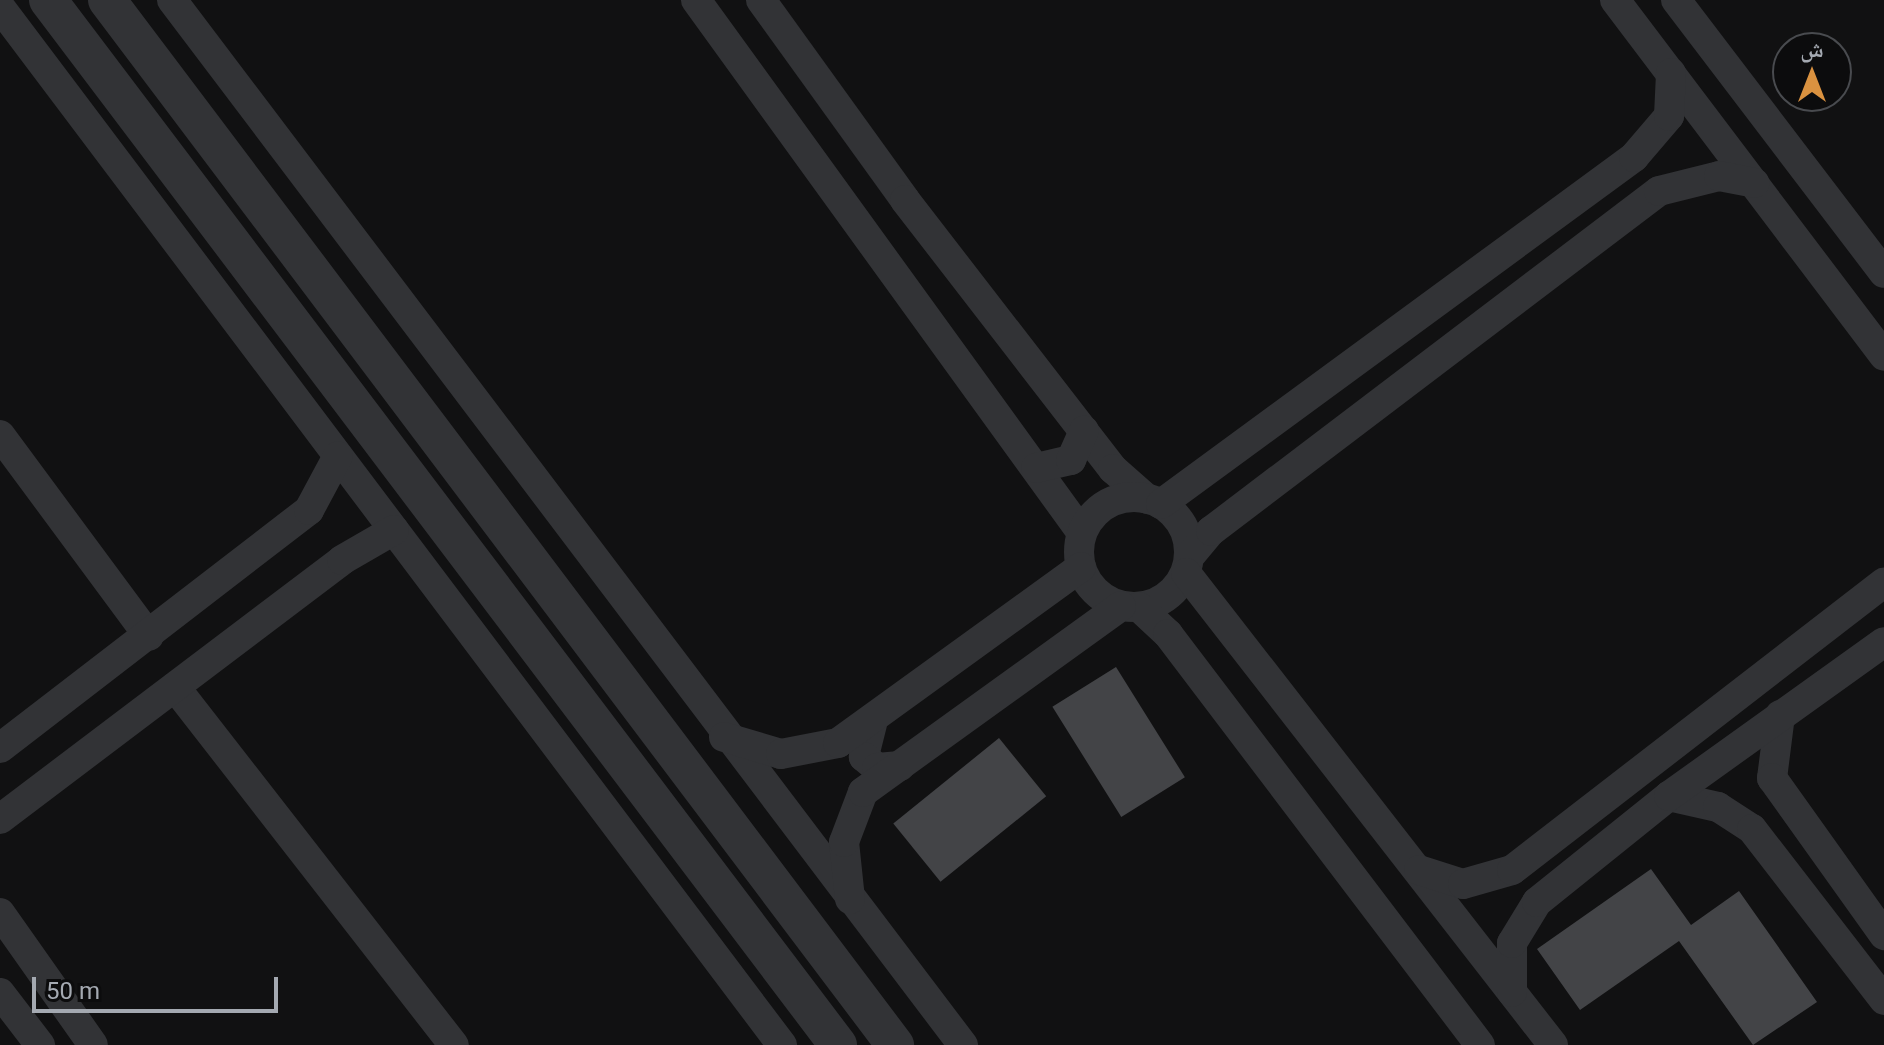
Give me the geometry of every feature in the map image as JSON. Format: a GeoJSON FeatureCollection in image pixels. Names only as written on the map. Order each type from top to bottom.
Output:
{"type":"FeatureCollection","features":[{"type":"Feature","properties":{"kind":"street"},"geometry":{"type":"LineString","coordinates":[[48,0],[334,374],[838,1045]]}},
{"type":"Feature","properties":{"kind":"street"},"geometry":{"type":"LineString","coordinates":[[107,0],[895,1045]]}},
{"type":"Feature","properties":{"kind":"street"},"geometry":{"type":"LineString","coordinates":[[172,0],[724,737],[963,1045]]}},
{"type":"Feature","properties":{"kind":"street"},"geometry":{"type":"LineString","coordinates":[[696,0],[1082,533]]}},
{"type":"Feature","properties":{"kind":"street"},"geometry":{"type":"LineString","coordinates":[[761,0],[1084,431],[1183,527],[1188,565],[1553,1045]]}},
{"type":"Feature","properties":{"kind":"street"},"geometry":{"type":"LineString","coordinates":[[1615,0],[1884,356]]}},
{"type":"Feature","properties":{"kind":"street"},"geometry":{"type":"LineString","coordinates":[[1676,0],[1884,273]]}},
{"type":"Feature","properties":{"kind":"street"},"geometry":{"type":"LineString","coordinates":[[0,7],[782,1045]]}},
{"type":"Feature","properties":{"kind":"street"},"geometry":{"type":"LineString","coordinates":[[1480,1045],[1168,634],[1130,607],[1098,594],[1081,567],[1082,533],[1103,506],[1154,501],[1634,157],[1669,116],[1671,73]]}},
{"type":"Feature","properties":{"kind":"street"},"geometry":{"type":"LineString","coordinates":[[1634,157],[1655,166],[1659,191]]}},
{"type":"Feature","properties":{"kind":"street"},"geometry":{"type":"LineString","coordinates":[[851,901],[844,842],[849,816],[863,792],[1130,607],[1167,597],[1211,531],[1659,191],[1719,176],[1754,183]]}},
{"type":"Feature","properties":{"kind":"street"},"geometry":{"type":"LineString","coordinates":[[300,405],[334,374]]}},
{"type":"Feature","properties":{"kind":"street"},"geometry":{"type":"LineString","coordinates":[[1036,468],[1071,460],[1084,431]]}},
{"type":"Feature","properties":{"kind":"street"},"geometry":{"type":"LineString","coordinates":[[0,435],[149,636]]}},
{"type":"Feature","properties":{"kind":"street"},"geometry":{"type":"LineString","coordinates":[[0,748],[309,510],[338,456]]}},
{"type":"Feature","properties":{"kind":"street"},"geometry":{"type":"LineString","coordinates":[[0,819],[175,687],[394,530]]}},
{"type":"Feature","properties":{"kind":"street"},"geometry":{"type":"LineString","coordinates":[[724,737],[781,754],[810,751],[872,724],[1081,567]]}},
{"type":"Feature","properties":{"kind":"street"},"geometry":{"type":"LineString","coordinates":[[1419,870],[1463,884],[1512,870],[1884,582]]}},
{"type":"Feature","properties":{"kind":"street"},"geometry":{"type":"LineString","coordinates":[[1512,992],[1512,943],[1537,902],[1669,796],[1884,642]]}},
{"type":"Feature","properties":{"kind":"street"},"geometry":{"type":"LineString","coordinates":[[175,687],[454,1045]]}},
{"type":"Feature","properties":{"kind":"street"},"geometry":{"type":"LineString","coordinates":[[1780,715],[1771,768],[1787,806],[1884,935]]}},
{"type":"Feature","properties":{"kind":"street"},"geometry":{"type":"LineString","coordinates":[[872,724],[864,757],[877,768],[900,766]]}},
{"type":"Feature","properties":{"kind":"street"},"geometry":{"type":"LineString","coordinates":[[1669,796],[1718,807],[1752,829],[1884,1000]]}},
{"type":"Feature","properties":{"kind":"street"},"geometry":{"type":"LineString","coordinates":[[1752,829],[1767,806],[1787,806]]}},
{"type":"Feature","properties":{"kind":"street"},"geometry":{"type":"LineString","coordinates":[[1512,870],[1517,898],[1537,902]]}},
{"type":"Feature","properties":{"kind":"street"},"geometry":{"type":"LineString","coordinates":[[0,913],[93,1045]]}},
{"type":"Feature","properties":{"kind":"street"},"geometry":{"type":"LineString","coordinates":[[0,993],[40,1045]]}},
{"type":"Feature","properties":{"kind":"building"},"geometry":{"type":"Polygon","coordinates":[[[1116,667],[1185,777],[1121,817],[1052,707],[1116,667]]]}},
{"type":"Feature","properties":{"kind":"building"},"geometry":{"type":"Polygon","coordinates":[[[999,738],[1046,796],[941,882],[893,824],[999,738]]]}},
{"type":"Feature","properties":{"kind":"building"},"geometry":{"type":"Polygon","coordinates":[[[1651,869],[1691,925],[1739,891],[1817,1002],[1753,1045],[1679,941],[1580,1010],[1537,949],[1651,869]]]}}]}
